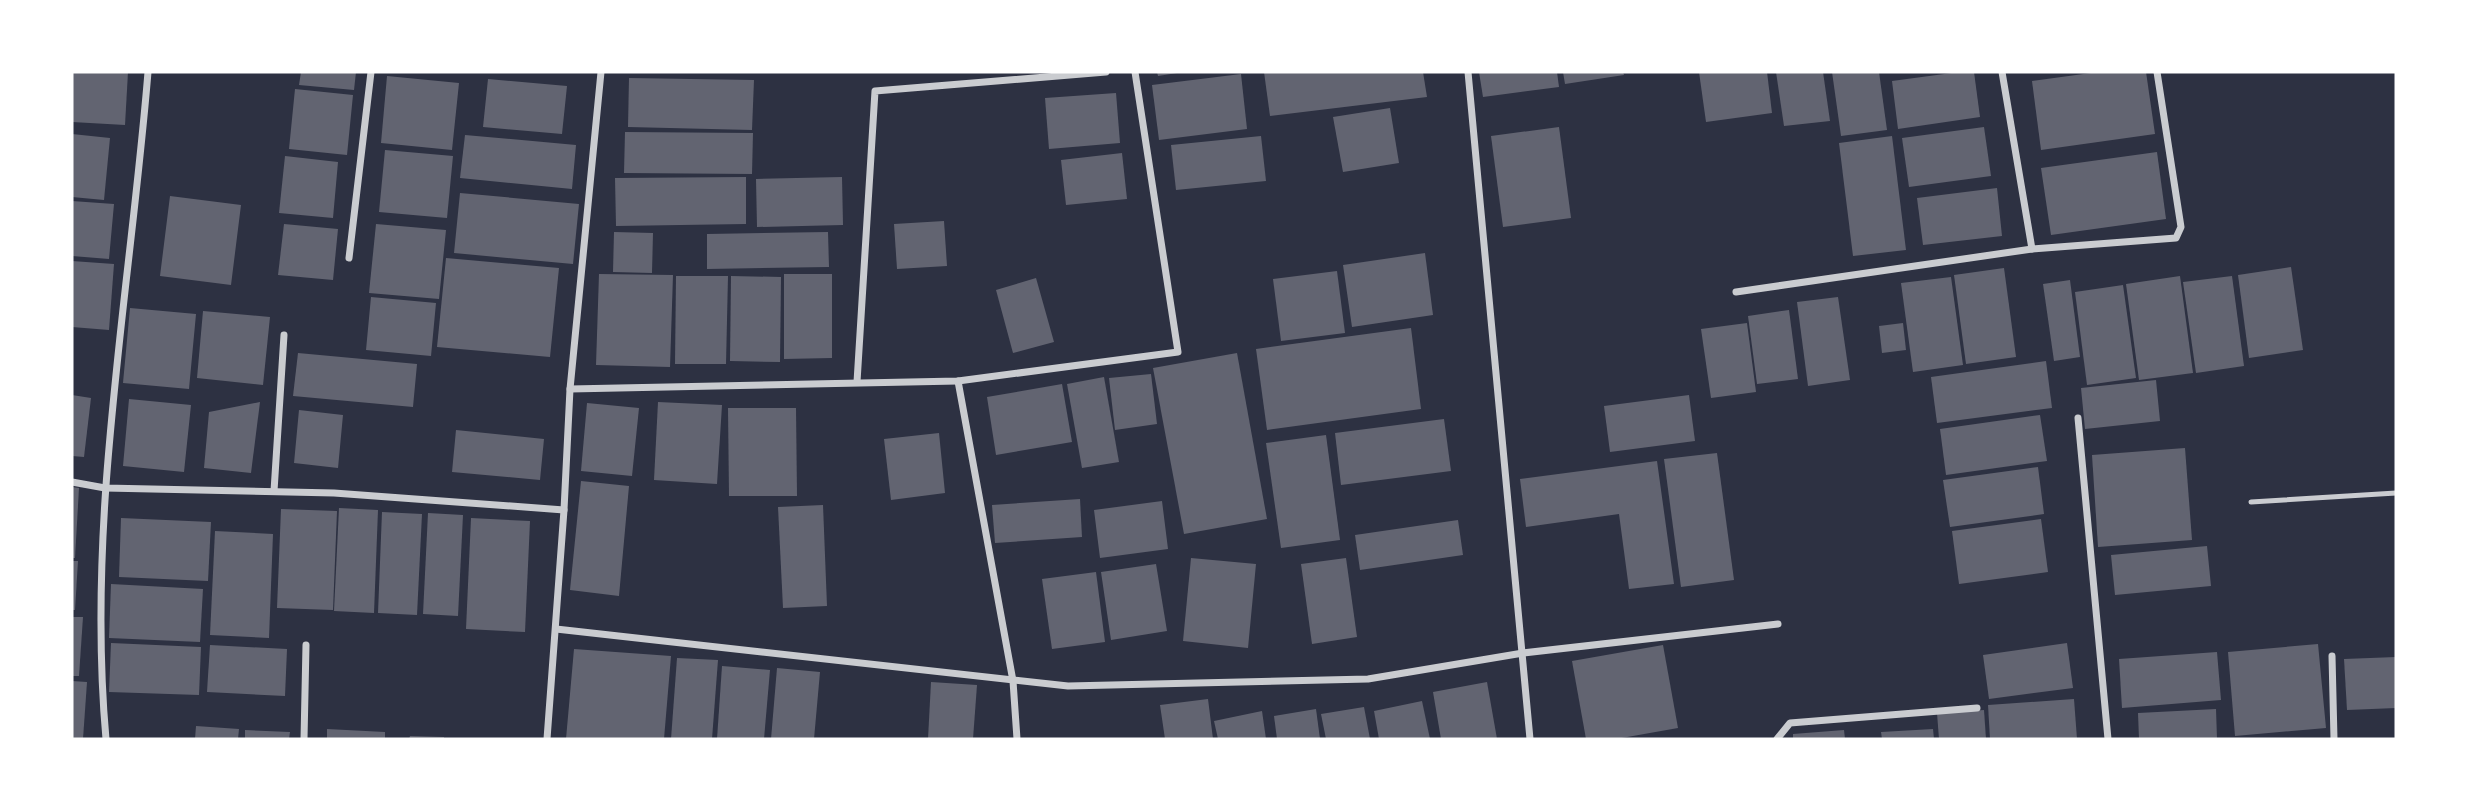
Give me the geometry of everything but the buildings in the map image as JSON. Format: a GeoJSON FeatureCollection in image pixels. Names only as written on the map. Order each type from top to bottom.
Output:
{"type":"FeatureCollection","features":[{"type":"Feature","properties":{"kind":"street"},"geometry":{"type":"LineString","coordinates":[[106,739],[101,686],[105,488],[148,72]]}},
{"type":"Feature","properties":{"kind":"street"},"geometry":{"type":"LineString","coordinates":[[349,258],[371,72]]}},
{"type":"Feature","properties":{"kind":"street"},"geometry":{"type":"LineString","coordinates":[[547,739],[570,389],[601,72]]}},
{"type":"Feature","properties":{"kind":"street"},"geometry":{"type":"LineString","coordinates":[[857,382],[875,91],[1106,72]]}},
{"type":"Feature","properties":{"kind":"street"},"geometry":{"type":"LineString","coordinates":[[570,389],[958,381],[1178,352],[1135,72]]}},
{"type":"Feature","properties":{"kind":"street"},"geometry":{"type":"LineString","coordinates":[[1468,72],[1530,739]]}},
{"type":"Feature","properties":{"kind":"street"},"geometry":{"type":"LineString","coordinates":[[2002,72],[2032,249]]}},
{"type":"Feature","properties":{"kind":"street"},"geometry":{"type":"LineString","coordinates":[[1736,292],[2032,249],[2170,240],[2180,233],[2157,72]]}},
{"type":"Feature","properties":{"kind":"street"},"geometry":{"type":"LineString","coordinates":[[274,491],[284,335]]}},
{"type":"Feature","properties":{"kind":"street"},"geometry":{"type":"LineString","coordinates":[[958,381],[1013,681],[1017,739]]}},
{"type":"Feature","properties":{"kind":"street"},"geometry":{"type":"LineString","coordinates":[[2078,418],[2108,739]]}},
{"type":"Feature","properties":{"kind":"street"},"geometry":{"type":"LineString","coordinates":[[72,482],[105,488],[274,491],[564,510]]}},
{"type":"Feature","properties":{"kind":"street"},"geometry":{"type":"LineString","coordinates":[[556,629],[823,657],[1013,681],[1069,685],[1368,679],[1522,653],[1778,624]]}},
{"type":"Feature","properties":{"kind":"street"},"geometry":{"type":"LineString","coordinates":[[304,739],[306,645]]}},
{"type":"Feature","properties":{"kind":"street"},"geometry":{"type":"LineString","coordinates":[[2332,656],[2334,739]]}},
{"type":"Feature","properties":{"kind":"street"},"geometry":{"type":"LineString","coordinates":[[1777,739],[1790,723],[1977,708]]}},
{"type":"Feature","properties":{"kind":"lane"},"geometry":{"type":"LineString","coordinates":[[2251,502],[2396,493]]}}]}
